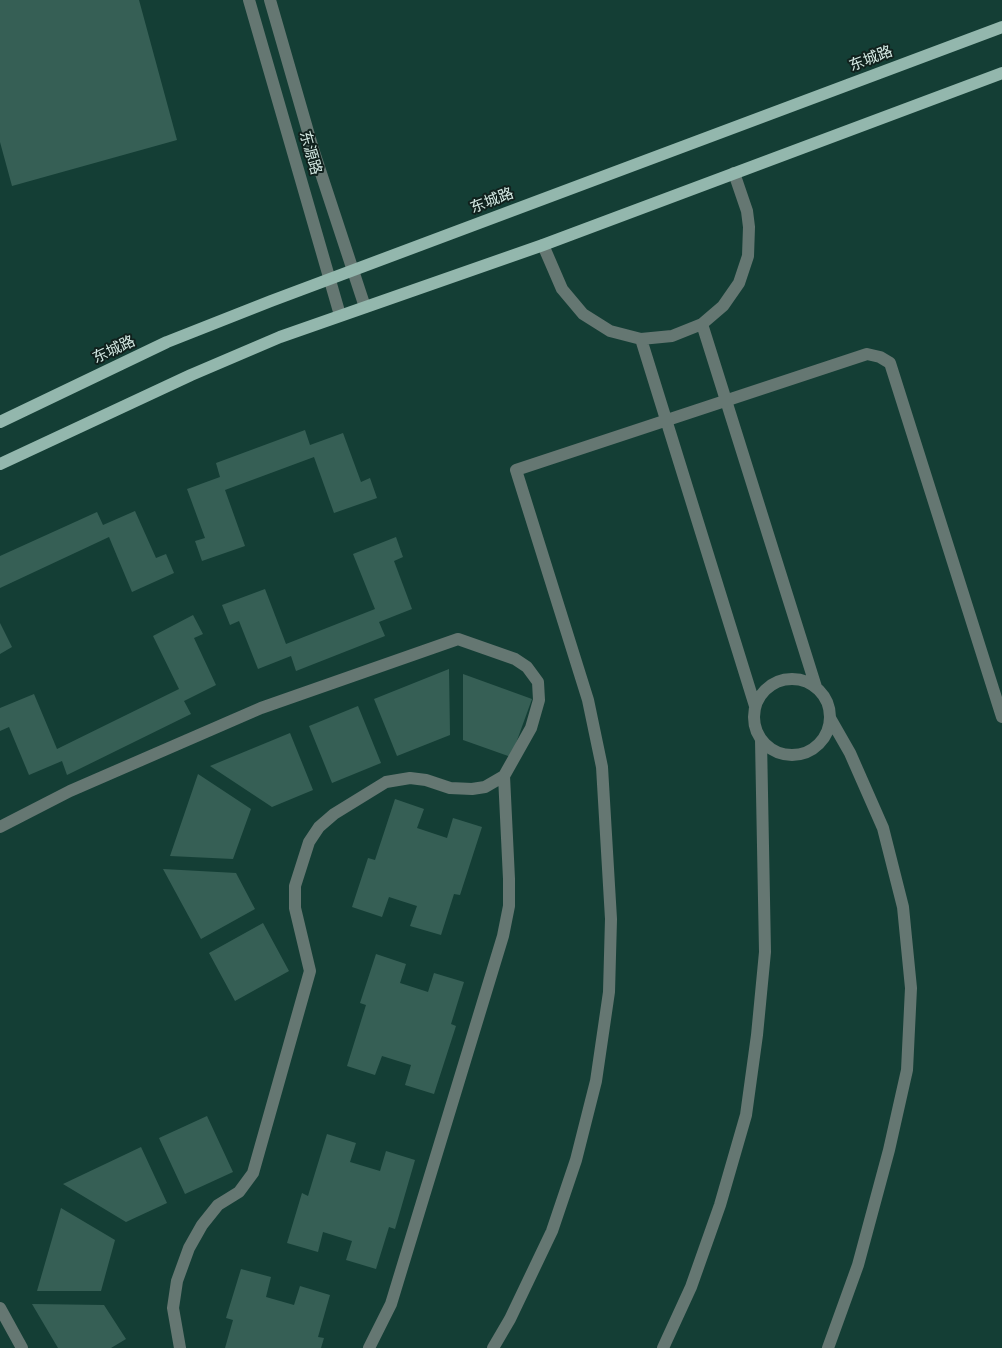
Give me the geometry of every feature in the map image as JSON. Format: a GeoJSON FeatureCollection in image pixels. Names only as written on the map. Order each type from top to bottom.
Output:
{"type":"FeatureCollection","features":[{"type":"Feature","properties":{"kind":"main road","name":"东城路"},"geometry":{"type":"LineString","coordinates":[[0,422],[167,342],[353,270],[1002,27]]}},
{"type":"Feature","properties":{"kind":"main road"},"geometry":{"type":"LineString","coordinates":[[0,464],[191,375],[280,337],[544,245],[1002,73]]}},
{"type":"Feature","properties":{"kind":"street","name":"东源路"},"geometry":{"type":"LineString","coordinates":[[249,0],[340,315]]}},
{"type":"Feature","properties":{"kind":"street","name":"东源路"},"geometry":{"type":"LineString","coordinates":[[270,0],[313,150],[365,307]]}},
{"type":"Feature","properties":{"kind":"street"},"geometry":{"type":"LineString","coordinates":[[544,245],[562,289],[583,314],[610,331],[641,339],[672,336],[702,324],[723,306],[739,283],[748,256],[747,211],[734,174]]}},
{"type":"Feature","properties":{"kind":"street"},"geometry":{"type":"LineString","coordinates":[[702,324],[816,687]]}},
{"type":"Feature","properties":{"kind":"street"},"geometry":{"type":"LineString","coordinates":[[641,339],[755,706],[756,730],[761,740],[770,748],[780,754],[792,756],[803,754],[814,748],[822,740],[830,718]]}},
{"type":"Feature","properties":{"kind":"street"},"geometry":{"type":"LineString","coordinates":[[493,1348],[510,1319],[552,1231],[576,1160],[596,1081],[608,992],[611,919],[602,767],[588,700],[516,470],[867,354],[880,357],[890,363],[1002,717]]}},
{"type":"Feature","properties":{"kind":"street"},"geometry":{"type":"LineString","coordinates":[[0,827],[70,791],[261,708],[458,639],[514,660],[527,667],[538,682],[539,700],[531,728],[504,776],[485,787],[472,789],[450,788],[426,780],[410,778],[386,782],[334,814],[318,827],[309,842],[295,886],[296,908],[310,971],[253,1173],[239,1192],[218,1205],[202,1225],[189,1248],[177,1281],[173,1308],[180,1348]]}},
{"type":"Feature","properties":{"kind":"street"},"geometry":{"type":"LineString","coordinates":[[755,706],[764,690],[781,680],[799,679],[816,687],[824,696],[830,718],[850,753],[883,828],[903,907],[911,988],[906,1070],[889,1150],[858,1265],[828,1348]]}},
{"type":"Feature","properties":{"kind":"street"},"geometry":{"type":"LineString","coordinates":[[663,1348],[691,1287],[720,1205],[746,1115],[757,1035],[765,952],[761,740]]}},
{"type":"Feature","properties":{"kind":"street"},"geometry":{"type":"LineString","coordinates":[[370,1348],[391,1304],[503,936],[509,906],[510,879],[504,776]]}},
{"type":"Feature","properties":{"kind":"street"},"geometry":{"type":"LineString","coordinates":[[0,1308],[22,1348]]}},
{"type":"Feature","properties":{"kind":"building"},"geometry":{"type":"Polygon","coordinates":[[[0,0],[139,0],[177,140],[12,186],[0,142],[0,0]]]}},
{"type":"Feature","properties":{"kind":"building"},"geometry":{"type":"Polygon","coordinates":[[[305,430],[310,445],[343,433],[361,482],[370,478],[377,498],[334,513],[314,457],[225,490],[245,546],[202,561],[195,541],[205,538],[187,489],[220,477],[216,463],[305,430]]]}},
{"type":"Feature","properties":{"kind":"building"},"geometry":{"type":"Polygon","coordinates":[[[135,511],[156,558],[166,554],[174,573],[132,592],[109,537],[0,588],[0,556],[97,512],[103,525],[135,511]]]}},
{"type":"Feature","properties":{"kind":"building"},"geometry":{"type":"Polygon","coordinates":[[[396,537],[403,557],[394,561],[412,609],[379,622],[385,636],[296,671],[291,656],[258,669],[239,621],[230,625],[222,605],[265,589],[286,644],[375,609],[353,554],[396,537]]]}},
{"type":"Feature","properties":{"kind":"building"},"geometry":{"type":"Polygon","coordinates":[[[193,615],[203,634],[194,638],[216,685],[184,701],[191,714],[67,775],[62,761],[29,775],[9,727],[0,731],[0,708],[34,694],[57,749],[179,689],[153,636],[193,615]]]}},
{"type":"Feature","properties":{"kind":"building"},"geometry":{"type":"Polygon","coordinates":[[[0,623],[12,647],[0,654],[0,623]]]}},
{"type":"Feature","properties":{"kind":"building"},"geometry":{"type":"Polygon","coordinates":[[[449,669],[450,735],[397,756],[374,699],[449,669]]]}},
{"type":"Feature","properties":{"kind":"building"},"geometry":{"type":"Polygon","coordinates":[[[463,674],[532,699],[511,757],[463,740],[463,674]]]}},
{"type":"Feature","properties":{"kind":"building"},"geometry":{"type":"Polygon","coordinates":[[[358,706],[381,763],[332,783],[309,726],[358,706]]]}},
{"type":"Feature","properties":{"kind":"building"},"geometry":{"type":"Polygon","coordinates":[[[290,733],[313,790],[272,807],[210,766],[290,733]]]}},
{"type":"Feature","properties":{"kind":"building"},"geometry":{"type":"Polygon","coordinates":[[[198,774],[251,809],[233,859],[170,856],[198,774]]]}},
{"type":"Feature","properties":{"kind":"building"},"geometry":{"type":"Polygon","coordinates":[[[395,799],[424,809],[417,828],[447,838],[453,818],[482,827],[460,895],[454,894],[441,935],[410,926],[417,906],[389,897],[382,917],[352,907],[368,858],[375,860],[395,799]]]}},
{"type":"Feature","properties":{"kind":"building"},"geometry":{"type":"Polygon","coordinates":[[[163,869],[236,873],[255,909],[201,939],[163,869]]]}},
{"type":"Feature","properties":{"kind":"building"},"geometry":{"type":"Polygon","coordinates":[[[263,923],[289,971],[235,1001],[209,953],[263,923]]]}},
{"type":"Feature","properties":{"kind":"building"},"geometry":{"type":"Polygon","coordinates":[[[376,954],[406,964],[400,983],[428,992],[434,973],[464,982],[451,1024],[456,1026],[434,1094],[405,1085],[411,1065],[382,1056],[375,1075],[347,1066],[366,1005],[360,1003],[376,954]]]}},
{"type":"Feature","properties":{"kind":"building"},"geometry":{"type":"Polygon","coordinates":[[[207,1116],[233,1172],[185,1194],[159,1138],[207,1116]]]}},
{"type":"Feature","properties":{"kind":"building"},"geometry":{"type":"Polygon","coordinates":[[[327,1134],[356,1143],[350,1162],[380,1171],[386,1151],[415,1160],[395,1229],[389,1227],[376,1269],[346,1260],[352,1241],[323,1232],[318,1252],[287,1243],[302,1193],[308,1196],[327,1134]]]}},
{"type":"Feature","properties":{"kind":"building"},"geometry":{"type":"Polygon","coordinates":[[[141,1147],[167,1203],[126,1222],[63,1184],[141,1147]]]}},
{"type":"Feature","properties":{"kind":"building"},"geometry":{"type":"Polygon","coordinates":[[[61,1208],[115,1240],[101,1291],[37,1291],[61,1208]]]}},
{"type":"Feature","properties":{"kind":"building"},"geometry":{"type":"Polygon","coordinates":[[[241,1269],[271,1277],[266,1297],[294,1305],[300,1286],[330,1295],[318,1337],[324,1338],[321,1348],[225,1348],[233,1320],[226,1318],[241,1269]]]}},
{"type":"Feature","properties":{"kind":"building"},"geometry":{"type":"Polygon","coordinates":[[[32,1304],[104,1305],[126,1339],[111,1348],[58,1348],[32,1304]]]}}]}
